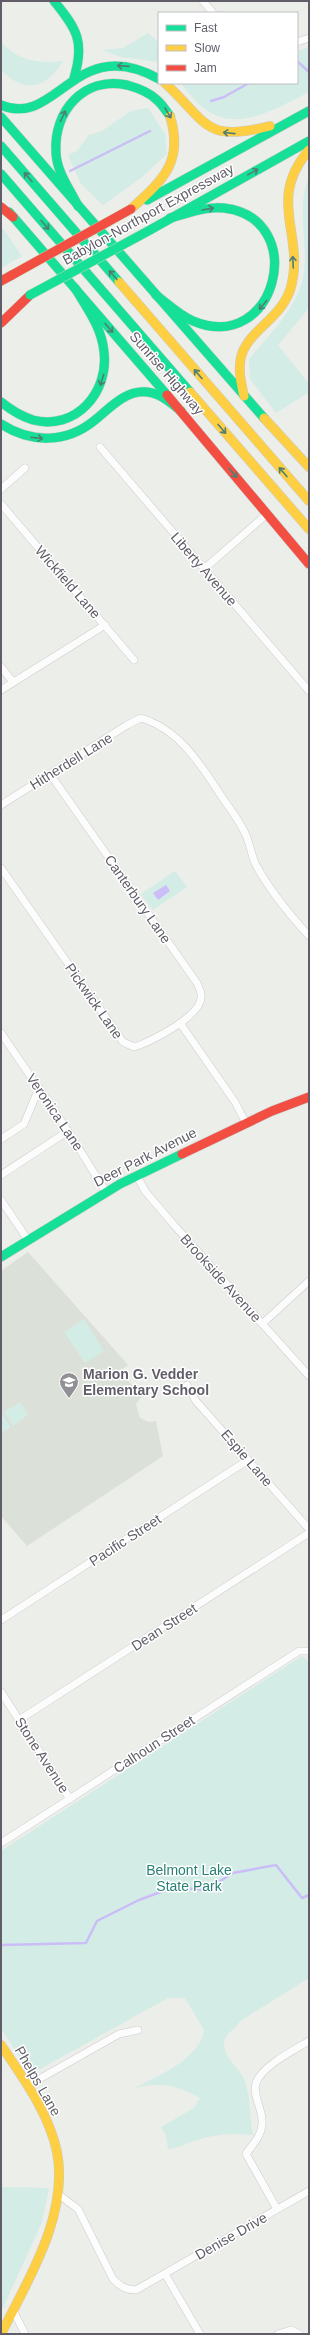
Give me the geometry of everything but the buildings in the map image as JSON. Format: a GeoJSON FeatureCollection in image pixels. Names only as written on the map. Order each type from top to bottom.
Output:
{"type":"FeatureCollection","features":[{"type":"Feature","properties":{"kind":"main road"},"geometry":{"type":"LineString","coordinates":[[54,1],[70,21],[79,37],[81,54],[74,78]]}},
{"type":"Feature","properties":{"kind":"main road"},"geometry":{"type":"LineString","coordinates":[[1,105],[18,110],[35,108],[49,99],[74,78],[98,68],[118,66],[140,69],[158,78]]}},
{"type":"Feature","properties":{"kind":"main road"},"geometry":{"type":"LineString","coordinates":[[78,206],[58,165],[56,148],[59,125],[69,106],[84,92],[98,85],[120,82],[141,88],[158,100],[171,117],[176,136],[175,151],[168,172],[131,209]]}},
{"type":"Feature","properties":{"kind":"main road"},"geometry":{"type":"LineString","coordinates":[[166,84],[201,122],[212,129],[225,133],[251,132],[294,119]]}},
{"type":"Feature","properties":{"kind":"main road","name":"Babylon-Northport Expressway"},"geometry":{"type":"LineString","coordinates":[[1,281],[309,111]]}},
{"type":"Feature","properties":{"kind":"main road"},"geometry":{"type":"LineString","coordinates":[[1,117],[244,396],[309,467]]}},
{"type":"Feature","properties":{"kind":"main road","name":"Babylon-Northport Expressway"},"geometry":{"type":"LineString","coordinates":[[1,312],[309,141]]}},
{"type":"Feature","properties":{"kind":"main road","name":"Sunrise Highway"},"geometry":{"type":"LineString","coordinates":[[1,146],[309,501]]}},
{"type":"Feature","properties":{"kind":"main road"},"geometry":{"type":"LineString","coordinates":[[244,396],[238,368],[241,352],[247,342],[278,312],[290,289],[293,267],[288,191],[295,167],[309,150]]}},
{"type":"Feature","properties":{"kind":"main road","name":"Sunrise Highway"},"geometry":{"type":"LineString","coordinates":[[1,174],[309,529]]}},
{"type":"Feature","properties":{"kind":"main road","name":"Sunrise Highway"},"geometry":{"type":"LineString","coordinates":[[1,203],[181,410],[309,564]]}},
{"type":"Feature","properties":{"kind":"main road"},"geometry":{"type":"LineString","coordinates":[[1,207],[13,217]]}},
{"type":"Feature","properties":{"kind":"main road"},"geometry":{"type":"LineString","coordinates":[[156,295],[196,323],[223,327],[237,324],[255,314],[268,298],[276,278],[276,256],[271,243],[260,226],[250,217],[238,211],[220,208],[170,218]]}},
{"type":"Feature","properties":{"kind":"main road"},"geometry":{"type":"LineString","coordinates":[[1,402],[13,412],[28,420],[52,422],[67,418],[82,410],[98,392],[105,369],[104,344],[98,328],[74,288]]}},
{"type":"Feature","properties":{"kind":"main road"},"geometry":{"type":"LineString","coordinates":[[1,323],[30,295]]}},
{"type":"Feature","properties":{"kind":"main road"},"geometry":{"type":"LineString","coordinates":[[1,424],[14,432],[30,437],[48,439],[64,436],[86,427],[120,400],[142,392],[161,396],[181,410]]}},
{"type":"Feature","properties":{"kind":"main road","name":"Deer Park Avenue"},"geometry":{"type":"LineString","coordinates":[[1,1257],[106,1192],[246,1123],[309,1097]]}},
{"type":"Feature","properties":{"kind":"main road","name":"Phelps Lane"},"geometry":{"type":"LineString","coordinates":[[1,2045],[27,2086],[46,2120],[57,2153],[59,2195],[53,2221],[1,2334]]}},
{"type":"Feature","properties":{"kind":"street"},"geometry":{"type":"LineString","coordinates":[[203,1],[212,12]]}},
{"type":"Feature","properties":{"kind":"street"},"geometry":{"type":"LineString","coordinates":[[298,42],[309,38]]}},
{"type":"Feature","properties":{"kind":"street","name":"Liberty Avenue"},"geometry":{"type":"LineString","coordinates":[[100,447],[309,690]]}},
{"type":"Feature","properties":{"kind":"street"},"geometry":{"type":"LineString","coordinates":[[1,489],[25,468]]}},
{"type":"Feature","properties":{"kind":"street","name":"Wickfield Lane"},"geometry":{"type":"LineString","coordinates":[[1,504],[134,660]]}},
{"type":"Feature","properties":{"kind":"street"},"geometry":{"type":"LineString","coordinates":[[204,569],[267,514]]}},
{"type":"Feature","properties":{"kind":"street"},"geometry":{"type":"LineString","coordinates":[[1,690],[105,625]]}},
{"type":"Feature","properties":{"kind":"street"},"geometry":{"type":"LineString","coordinates":[[1,667],[13,682]]}},
{"type":"Feature","properties":{"kind":"street","name":"Hitherdell Lane"},"geometry":{"type":"LineString","coordinates":[[1,805],[141,718],[154,722],[167,730],[195,757],[245,832],[255,864],[284,907],[309,936]]}},
{"type":"Feature","properties":{"kind":"street","name":"Canterbury Lane"},"geometry":{"type":"LineString","coordinates":[[50,774],[197,983],[202,995],[198,1006],[180,1023]]}},
{"type":"Feature","properties":{"kind":"street","name":"Pickwick Lane"},"geometry":{"type":"LineString","coordinates":[[1,868],[123,1042],[134,1047],[146,1044],[180,1023]]}},
{"type":"Feature","properties":{"kind":"street"},"geometry":{"type":"LineString","coordinates":[[180,1023],[235,1102],[246,1123]]}},
{"type":"Feature","properties":{"kind":"street","name":"Veronica Lane"},"geometry":{"type":"LineString","coordinates":[[1,1033],[68,1131],[106,1192]]}},
{"type":"Feature","properties":{"kind":"street"},"geometry":{"type":"LineString","coordinates":[[1,1139],[24,1124],[39,1088]]}},
{"type":"Feature","properties":{"kind":"street"},"geometry":{"type":"LineString","coordinates":[[1,1175],[68,1131]]}},
{"type":"Feature","properties":{"kind":"street","name":"Brookside Avenue"},"geometry":{"type":"LineString","coordinates":[[137,1176],[145,1191],[174,1225],[309,1376]]}},
{"type":"Feature","properties":{"kind":"street"},"geometry":{"type":"LineString","coordinates":[[1,1200],[28,1240]]}},
{"type":"Feature","properties":{"kind":"street"},"geometry":{"type":"LineString","coordinates":[[262,1324],[309,1281]]}},
{"type":"Feature","properties":{"kind":"street","name":"Espie Lane"},"geometry":{"type":"LineString","coordinates":[[187,1385],[196,1401],[309,1529]]}},
{"type":"Feature","properties":{"kind":"street","name":"Pacific Street"},"geometry":{"type":"LineString","coordinates":[[1,1620],[248,1460]]}},
{"type":"Feature","properties":{"kind":"street","name":"Dean Street"},"geometry":{"type":"LineString","coordinates":[[19,1720],[309,1533]]}},
{"type":"Feature","properties":{"kind":"street","name":"Calhoun Street"},"geometry":{"type":"LineString","coordinates":[[1,1843],[299,1651],[309,1651]]}},
{"type":"Feature","properties":{"kind":"street","name":"Stone Avenue"},"geometry":{"type":"LineString","coordinates":[[1,1692],[70,1799]]}},
{"type":"Feature","properties":{"kind":"street"},"geometry":{"type":"LineString","coordinates":[[27,2086],[119,2034],[138,2030]]}},
{"type":"Feature","properties":{"kind":"street","name":"Denise Drive"},"geometry":{"type":"LineString","coordinates":[[59,2195],[78,2209],[113,2278],[120,2286],[128,2290],[136,2290],[277,2209],[246,2154],[259,2136],[262,2125],[255,2095],[256,2082],[274,2063],[309,2041]]}},
{"type":"Feature","properties":{"kind":"street"},"geometry":{"type":"LineString","coordinates":[[277,2209],[309,2191]]}},
{"type":"Feature","properties":{"kind":"street"},"geometry":{"type":"LineString","coordinates":[[165,2274],[200,2334]]}},
{"type":"Feature","properties":{"kind":"street"},"geometry":{"type":"LineString","coordinates":[[13,2310],[25,2334]]}},
{"type":"Feature","properties":{"kind":"street"},"geometry":{"type":"LineString","coordinates":[[278,2334],[290,2330],[299,2334]]}},
{"type":"Feature","properties":{"kind":"shaded area"},"geometry":{"type":"Polygon","coordinates":[[[166,885],[170,891],[158,900],[153,893],[166,885]]]}},
{"type":"Feature","properties":{"kind":"shaded area","name":"Marion G. Vedder Elementary School"},"geometry":{"type":"Polygon","coordinates":[[[28,1252],[128,1365],[119,1371],[142,1396],[136,1404],[140,1418],[149,1422],[156,1421],[163,1456],[27,1546],[1,1516],[1,1271],[28,1252]]]}},
{"type":"Feature","properties":{"kind":"green space"},"geometry":{"type":"Polygon","coordinates":[[[148,33],[158,42],[158,62],[121,57],[102,50],[123,48],[148,33]]]}},
{"type":"Feature","properties":{"kind":"green space"},"geometry":{"type":"Polygon","coordinates":[[[1,42],[14,53],[29,60],[46,62],[63,61],[50,78],[42,82],[35,85],[18,83],[1,70],[1,42]]]}},
{"type":"Feature","properties":{"kind":"green space"},"geometry":{"type":"Polygon","coordinates":[[[309,47],[309,92],[273,110],[257,116],[241,119],[226,118],[211,113],[196,101],[182,84],[298,84],[298,51],[309,47]]]}},
{"type":"Feature","properties":{"kind":"green space"},"geometry":{"type":"Polygon","coordinates":[[[148,108],[165,134],[167,154],[142,177],[103,205],[81,184],[68,155],[77,151],[89,135],[102,131],[131,111],[148,108]]]}},
{"type":"Feature","properties":{"kind":"green space"},"geometry":{"type":"Polygon","coordinates":[[[309,177],[309,308],[278,345],[309,384],[309,392],[276,413],[250,379],[249,359],[288,312],[303,279],[305,254],[303,202],[309,177]]]}},
{"type":"Feature","properties":{"kind":"green space"},"geometry":{"type":"Polygon","coordinates":[[[1,226],[22,256],[1,268],[1,226]]]}},
{"type":"Feature","properties":{"kind":"green space"},"geometry":{"type":"Polygon","coordinates":[[[175,871],[187,887],[153,910],[141,894],[175,871]]]}},
{"type":"Feature","properties":{"kind":"green space"},"geometry":{"type":"Polygon","coordinates":[[[84,1319],[104,1351],[85,1363],[64,1332],[84,1319]]]}},
{"type":"Feature","properties":{"kind":"green space"},"geometry":{"type":"Polygon","coordinates":[[[20,1402],[28,1415],[13,1426],[4,1412],[20,1402]]]}},
{"type":"Feature","properties":{"kind":"green space"},"geometry":{"type":"Polygon","coordinates":[[[2,1414],[11,1427],[1,1433],[1,1415],[2,1414]]]}},
{"type":"Feature","properties":{"kind":"green space","name":"Belmont Lake State Park"},"geometry":{"type":"Polygon","coordinates":[[[302,1656],[309,1662],[309,1978],[240,2021],[226,2037],[224,2048],[246,2083],[253,2135],[232,2134],[211,2136],[176,2148],[168,2149],[166,2136],[161,2127],[194,2108],[200,2098],[175,2087],[154,2085],[135,2088],[166,2072],[187,2057],[201,2040],[204,2030],[185,1998],[168,1998],[31,2074],[1,2028],[1,1851],[302,1656]]]}},
{"type":"Feature","properties":{"kind":"green space"},"geometry":{"type":"Polygon","coordinates":[[[1,2187],[49,2188],[42,2222],[1,2312],[1,2187]]]}},
{"type":"Feature","properties":{"kind":"waterway"},"geometry":{"type":"LineString","coordinates":[[298,62],[309,72]]}},
{"type":"Feature","properties":{"kind":"waterway"},"geometry":{"type":"LineString","coordinates":[[211,101],[224,97],[247,84]]}},
{"type":"Feature","properties":{"kind":"waterway"},"geometry":{"type":"LineString","coordinates":[[70,171],[150,131]]}},
{"type":"Feature","properties":{"kind":"waterway"},"geometry":{"type":"LineString","coordinates":[[1,1945],[86,1943],[97,1921],[139,1900],[174,1887],[206,1890],[233,1873],[276,1865],[302,1898],[309,1895]]}},
{"type":"Feature","properties":{"kind":"traffic: fast"},"geometry":{"type":"LineString","coordinates":[[54,1],[68,20],[77,36],[79,55],[74,78]]}},
{"type":"Feature","properties":{"kind":"traffic: fast"},"geometry":{"type":"LineString","coordinates":[[1,105],[20,109],[38,104],[87,73],[107,67],[130,68],[158,79]]}},
{"type":"Feature","properties":{"kind":"traffic: fast"},"geometry":{"type":"LineString","coordinates":[[78,206],[61,174],[56,153],[56,138],[60,123],[74,100],[85,91],[97,86],[111,84],[127,85],[139,89],[154,97],[161,103],[170,116]]}},
{"type":"Feature","properties":{"kind":"traffic: fast"},"geometry":{"type":"LineString","coordinates":[[147,200],[309,111]]}},
{"type":"Feature","properties":{"kind":"traffic: fast"},"geometry":{"type":"LineString","coordinates":[[1,117],[264,418]]}},
{"type":"Feature","properties":{"kind":"traffic: fast"},"geometry":{"type":"LineString","coordinates":[[150,230],[309,141]]}},
{"type":"Feature","properties":{"kind":"traffic: fast"},"geometry":{"type":"LineString","coordinates":[[1,146],[119,282]]}},
{"type":"Feature","properties":{"kind":"traffic: fast"},"geometry":{"type":"LineString","coordinates":[[1,174],[190,392]]}},
{"type":"Feature","properties":{"kind":"traffic: fast"},"geometry":{"type":"LineString","coordinates":[[156,295],[188,319],[222,327],[245,320],[262,303],[272,281],[274,257],[267,235],[251,217],[224,208],[210,208],[170,218]]}},
{"type":"Feature","properties":{"kind":"traffic: fast"},"geometry":{"type":"LineString","coordinates":[[9,212],[167,395]]}},
{"type":"Feature","properties":{"kind":"traffic: fast"},"geometry":{"type":"LineString","coordinates":[[30,295],[150,230]]}},
{"type":"Feature","properties":{"kind":"traffic: fast"},"geometry":{"type":"LineString","coordinates":[[1,402],[24,417],[49,422],[63,420],[76,414],[95,394],[101,381],[104,367],[103,343],[93,318],[75,288]]}},
{"type":"Feature","properties":{"kind":"traffic: fast"},"geometry":{"type":"LineString","coordinates":[[1,424],[24,435],[48,438],[60,437],[84,428],[118,401],[139,392],[156,394],[181,411]]}},
{"type":"Feature","properties":{"kind":"traffic: fast"},"geometry":{"type":"LineString","coordinates":[[1,1257],[120,1184],[182,1154]]}},
{"type":"Feature","properties":{"kind":"traffic: slow"},"geometry":{"type":"LineString","coordinates":[[166,84],[200,119],[209,126],[219,130],[232,132],[248,131],[270,126]]}},
{"type":"Feature","properties":{"kind":"traffic: slow"},"geometry":{"type":"LineString","coordinates":[[131,209],[153,189],[168,169],[174,146],[174,132],[170,116]]}},
{"type":"Feature","properties":{"kind":"traffic: slow"},"geometry":{"type":"LineString","coordinates":[[244,396],[240,367],[241,357],[245,347],[282,305],[288,295],[292,283],[294,265],[288,200],[290,184],[297,168],[309,150]]}},
{"type":"Feature","properties":{"kind":"traffic: slow"},"geometry":{"type":"LineString","coordinates":[[119,282],[309,501]]}},
{"type":"Feature","properties":{"kind":"traffic: slow"},"geometry":{"type":"LineString","coordinates":[[190,392],[309,529]]}},
{"type":"Feature","properties":{"kind":"traffic: slow"},"geometry":{"type":"LineString","coordinates":[[264,418],[309,467]]}},
{"type":"Feature","properties":{"kind":"traffic: slow"},"geometry":{"type":"LineString","coordinates":[[1,2045],[34,2096],[48,2123],[57,2152],[59,2176],[57,2199],[52,2223],[44,2246],[23,2292],[1,2334]]}},
{"type":"Feature","properties":{"kind":"traffic: jam"},"geometry":{"type":"LineString","coordinates":[[1,207],[13,217]]}},
{"type":"Feature","properties":{"kind":"traffic: jam"},"geometry":{"type":"LineString","coordinates":[[12,275],[131,209]]}},
{"type":"Feature","properties":{"kind":"traffic: jam"},"geometry":{"type":"LineString","coordinates":[[1,281],[12,275]]}},
{"type":"Feature","properties":{"kind":"traffic: jam"},"geometry":{"type":"LineString","coordinates":[[1,323],[30,295]]}},
{"type":"Feature","properties":{"kind":"traffic: jam"},"geometry":{"type":"LineString","coordinates":[[167,395],[309,564]]}},
{"type":"Feature","properties":{"kind":"traffic: jam"},"geometry":{"type":"LineString","coordinates":[[182,1154],[272,1111],[309,1097]]}},
{"type":"Feature","properties":{"kind":"place","name":"Marion G. Vedder Elementary School"},"geometry":{"type":"Point","coordinates":[69,1399]}}]}
